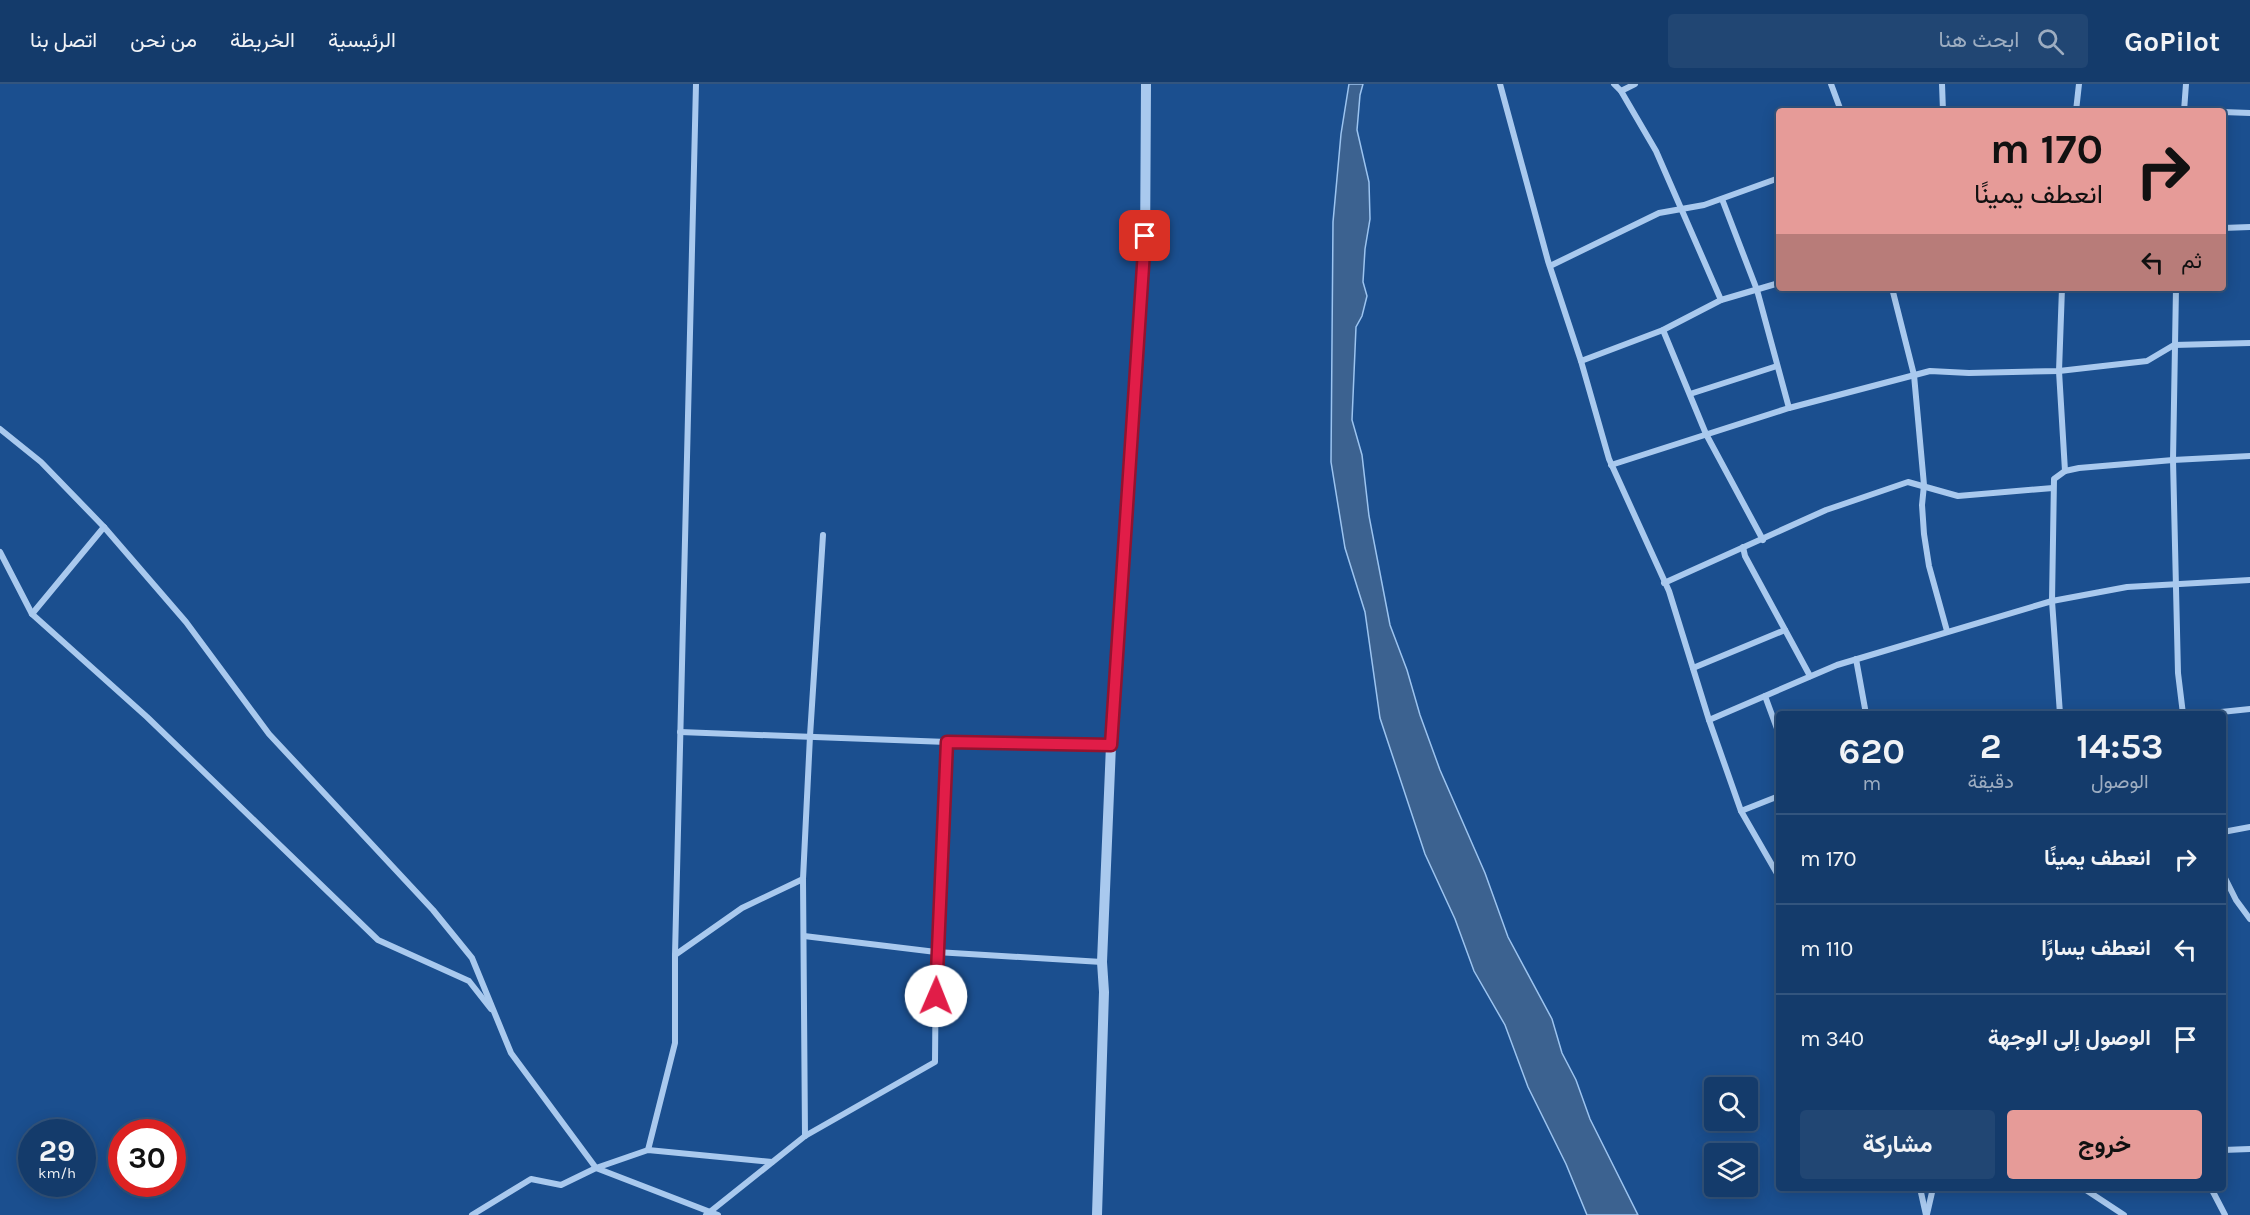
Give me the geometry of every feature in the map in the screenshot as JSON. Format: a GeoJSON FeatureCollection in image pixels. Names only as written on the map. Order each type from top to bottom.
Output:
{"type":"FeatureCollection","features":[{"type":"Feature","properties":{"kind":"street"},"geometry":{"type":"LineString","coordinates":[[648,1150],[675,1043],[675,955],[696,84]]}},
{"type":"Feature","properties":{"kind":"street"},"geometry":{"type":"LineString","coordinates":[[1097,1215],[1104,992],[1102,962],[1111,745],[1145,258],[1146,84]]}},
{"type":"Feature","properties":{"kind":"street"},"geometry":{"type":"LineString","coordinates":[[1500,84],[1550,266],[1581,360],[1611,465],[1664,583],[1670,591],[1709,720],[1741,811],[1776,872]]}},
{"type":"Feature","properties":{"kind":"street"},"geometry":{"type":"LineString","coordinates":[[1614,84],[1621,91],[1656,151],[1720,300]]}},
{"type":"Feature","properties":{"kind":"street"},"geometry":{"type":"LineString","coordinates":[[1621,91],[1635,84]]}},
{"type":"Feature","properties":{"kind":"street"},"geometry":{"type":"LineString","coordinates":[[1831,84],[1840,108]]}},
{"type":"Feature","properties":{"kind":"street"},"geometry":{"type":"LineString","coordinates":[[1942,84],[1943,108]]}},
{"type":"Feature","properties":{"kind":"street"},"geometry":{"type":"LineString","coordinates":[[2076,108],[2079,84]]}},
{"type":"Feature","properties":{"kind":"street"},"geometry":{"type":"LineString","coordinates":[[2184,108],[2186,84]]}},
{"type":"Feature","properties":{"kind":"street"},"geometry":{"type":"LineString","coordinates":[[2226,112],[2250,113]]}},
{"type":"Feature","properties":{"kind":"street"},"geometry":{"type":"LineString","coordinates":[[1550,266],[1659,213],[1704,205],[1776,179]]}},
{"type":"Feature","properties":{"kind":"street"},"geometry":{"type":"LineString","coordinates":[[1722,199],[1757,290],[1789,408]]}},
{"type":"Feature","properties":{"kind":"street"},"geometry":{"type":"LineString","coordinates":[[2226,228],[2250,227]]}},
{"type":"Feature","properties":{"kind":"street"},"geometry":{"type":"LineString","coordinates":[[1581,360],[1663,330],[1720,300],[1776,284]]}},
{"type":"Feature","properties":{"kind":"street"},"geometry":{"type":"LineString","coordinates":[[1894,291],[1914,375],[1924,485],[1922,506],[1924,534],[1929,566],[1947,631]]}},
{"type":"Feature","properties":{"kind":"street"},"geometry":{"type":"LineString","coordinates":[[2062,291],[2059,371],[2065,471]]}},
{"type":"Feature","properties":{"kind":"street"},"geometry":{"type":"LineString","coordinates":[[2176,291],[2173,460],[2178,673],[2184,711]]}},
{"type":"Feature","properties":{"kind":"street"},"geometry":{"type":"LineString","coordinates":[[1663,330],[1706,434],[1763,540]]}},
{"type":"Feature","properties":{"kind":"street"},"geometry":{"type":"LineString","coordinates":[[1611,465],[1789,408],[1939,370],[1969,373],[2059,371],[2147,361],[2174,345],[2250,343]]}},
{"type":"Feature","properties":{"kind":"street"},"geometry":{"type":"LineString","coordinates":[[1690,394],[1777,366]]}},
{"type":"Feature","properties":{"kind":"street"},"geometry":{"type":"LineString","coordinates":[[0,429],[41,462],[104,527],[186,622],[269,734],[433,910],[472,958],[512,1053],[596,1168],[718,1215]]}},
{"type":"Feature","properties":{"kind":"street"},"geometry":{"type":"LineString","coordinates":[[2060,711],[2052,601],[2054,479],[2065,471],[2173,460],[2250,456]]}},
{"type":"Feature","properties":{"kind":"street"},"geometry":{"type":"LineString","coordinates":[[1664,583],[1827,510],[1908,482],[1959,496],[2053,488]]}},
{"type":"Feature","properties":{"kind":"street"},"geometry":{"type":"LineString","coordinates":[[32,614],[104,527]]}},
{"type":"Feature","properties":{"kind":"street"},"geometry":{"type":"LineString","coordinates":[[805,1136],[803,879],[823,535]]}},
{"type":"Feature","properties":{"kind":"street"},"geometry":{"type":"LineString","coordinates":[[1743,547],[1745,556],[1810,676]]}},
{"type":"Feature","properties":{"kind":"street"},"geometry":{"type":"LineString","coordinates":[[0,552],[32,614],[147,717],[378,940],[469,981],[496,1014]]}},
{"type":"Feature","properties":{"kind":"street"},"geometry":{"type":"LineString","coordinates":[[1709,720],[1810,676],[1856,659],[2052,601],[2127,586],[2250,580]]}},
{"type":"Feature","properties":{"kind":"street"},"geometry":{"type":"LineString","coordinates":[[1693,668],[1785,630]]}},
{"type":"Feature","properties":{"kind":"street"},"geometry":{"type":"LineString","coordinates":[[1856,659],[1865,711]]}},
{"type":"Feature","properties":{"kind":"street"},"geometry":{"type":"LineString","coordinates":[[1765,696],[1776,726]]}},
{"type":"Feature","properties":{"kind":"street"},"geometry":{"type":"LineString","coordinates":[[2226,712],[2250,709]]}},
{"type":"Feature","properties":{"kind":"street"},"geometry":{"type":"LineString","coordinates":[[680,732],[947,742],[1111,745]]}},
{"type":"Feature","properties":{"kind":"street"},"geometry":{"type":"LineString","coordinates":[[708,1213],[805,1136],[935,1062],[936,952],[947,742]]}},
{"type":"Feature","properties":{"kind":"street"},"geometry":{"type":"LineString","coordinates":[[1741,811],[1776,797]]}},
{"type":"Feature","properties":{"kind":"street"},"geometry":{"type":"LineString","coordinates":[[2226,831],[2250,827]]}},
{"type":"Feature","properties":{"kind":"street"},"geometry":{"type":"LineString","coordinates":[[675,955],[742,908],[803,879]]}},
{"type":"Feature","properties":{"kind":"street"},"geometry":{"type":"LineString","coordinates":[[2226,880],[2236,900],[2250,919]]}},
{"type":"Feature","properties":{"kind":"street"},"geometry":{"type":"LineString","coordinates":[[804,936],[936,952],[1102,962]]}},
{"type":"Feature","properties":{"kind":"street"},"geometry":{"type":"LineString","coordinates":[[2226,1150],[2250,1149]]}},
{"type":"Feature","properties":{"kind":"street"},"geometry":{"type":"LineString","coordinates":[[472,1215],[531,1179],[561,1185],[596,1168],[648,1150],[772,1162]]}},
{"type":"Feature","properties":{"kind":"street"},"geometry":{"type":"LineString","coordinates":[[1921,1191],[1927,1215]]}},
{"type":"Feature","properties":{"kind":"street"},"geometry":{"type":"LineString","coordinates":[[1927,1215],[1932,1191]]}},
{"type":"Feature","properties":{"kind":"street"},"geometry":{"type":"LineString","coordinates":[[2088,1191],[2124,1215]]}},
{"type":"Feature","properties":{"kind":"street"},"geometry":{"type":"LineString","coordinates":[[2212,1191],[2224,1215]]}},
{"type":"Feature","properties":{"kind":"water"},"geometry":{"type":"Polygon","coordinates":[[[1349,84],[1363,84],[1357,130],[1369,182],[1370,219],[1363,282],[1367,296],[1362,316],[1356,327],[1352,420],[1362,455],[1369,516],[1390,625],[1440,770],[1485,873],[1508,937],[1552,1019],[1562,1053],[1576,1080],[1590,1119],[1638,1215],[1587,1215],[1566,1164],[1528,1087],[1505,1025],[1474,971],[1455,919],[1425,854],[1380,718],[1365,612],[1345,548],[1331,462],[1333,222],[1341,134],[1349,84]]]}},
{"type":"Feature","properties":{"kind":"route"},"geometry":{"type":"LineString","coordinates":[[936,996],[936,952],[947,742],[1111,745],[1145,236]]}}]}
